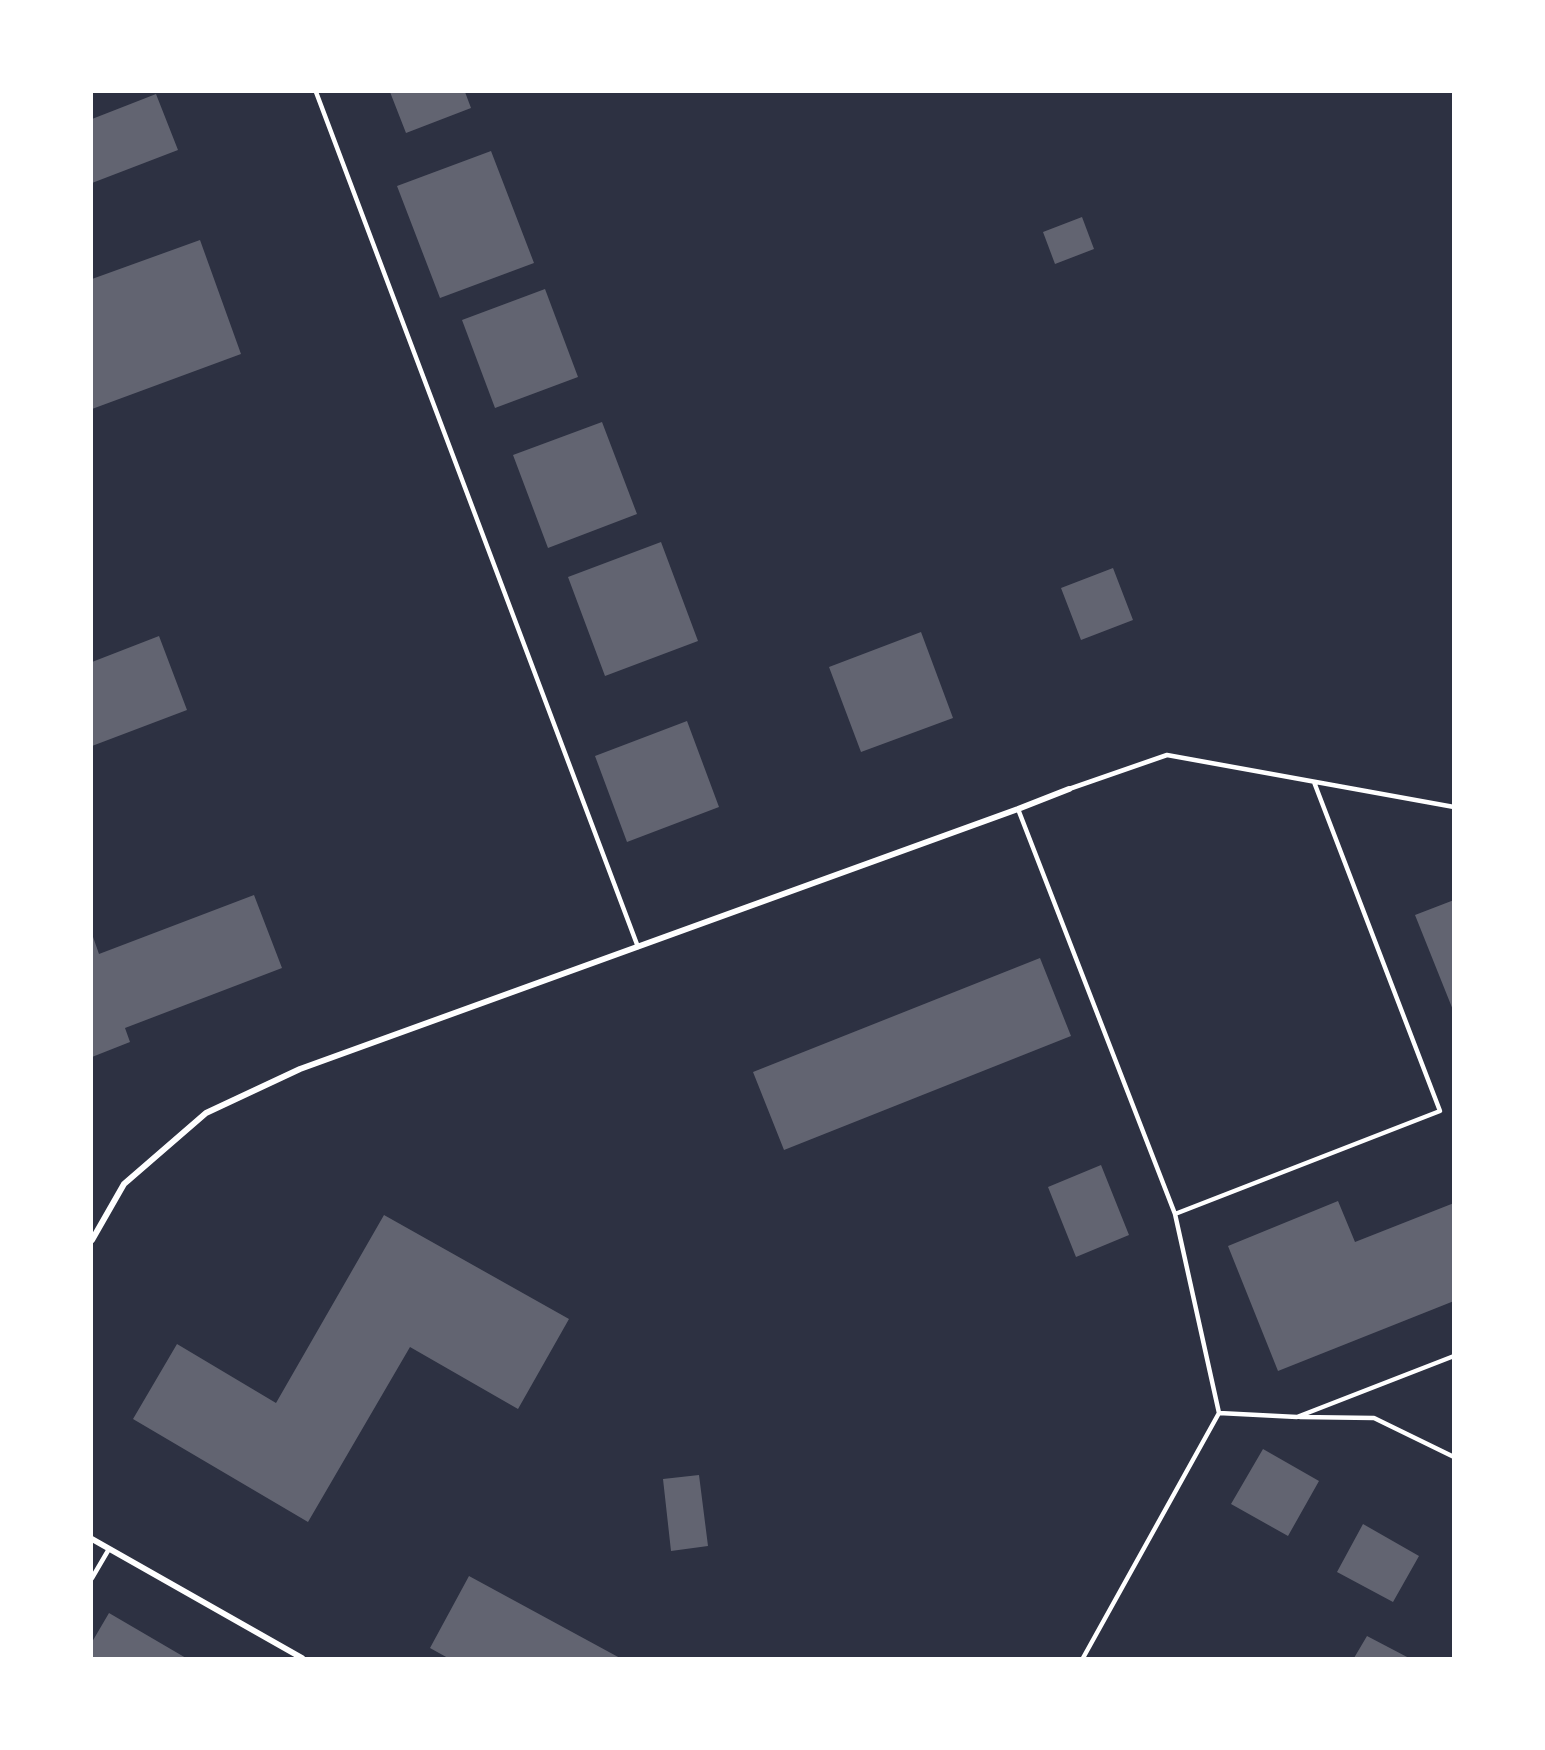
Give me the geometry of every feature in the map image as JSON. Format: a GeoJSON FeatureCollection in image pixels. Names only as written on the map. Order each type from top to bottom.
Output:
{"type":"FeatureCollection","features":[{"type":"Feature","properties":{"kind":"street"},"geometry":{"type":"LineString","coordinates":[[92,1240],[124,1184],[206,1113],[300,1069],[1069,789]]}},
{"type":"Feature","properties":{"kind":"street"},"geometry":{"type":"LineString","coordinates":[[92,1539],[302,1659]]}},
{"type":"Feature","properties":{"kind":"lane"},"geometry":{"type":"LineString","coordinates":[[316,92],[638,947]]}},
{"type":"Feature","properties":{"kind":"lane"},"geometry":{"type":"LineString","coordinates":[[1069,789],[1167,755],[1454,807]]}},
{"type":"Feature","properties":{"kind":"lane"},"geometry":{"type":"LineString","coordinates":[[1175,1214],[1440,1111],[1314,782]]}},
{"type":"Feature","properties":{"kind":"lane"},"geometry":{"type":"LineString","coordinates":[[1018,809],[1175,1214],[1219,1413],[1083,1659]]}},
{"type":"Feature","properties":{"kind":"lane"},"geometry":{"type":"LineString","coordinates":[[1297,1417],[1454,1356]]}},
{"type":"Feature","properties":{"kind":"lane"},"geometry":{"type":"LineString","coordinates":[[1219,1413],[1374,1418],[1454,1457]]}},
{"type":"Feature","properties":{"kind":"lane"},"geometry":{"type":"LineString","coordinates":[[92,1578],[109,1549]]}},
{"type":"Feature","properties":{"kind":"building"},"geometry":{"type":"Polygon","coordinates":[[[390,92],[465,92],[471,108],[406,133],[390,92]]]}},
{"type":"Feature","properties":{"kind":"building"},"geometry":{"type":"Polygon","coordinates":[[[156,94],[178,150],[92,183],[92,119],[156,94]]]}},
{"type":"Feature","properties":{"kind":"building"},"geometry":{"type":"Polygon","coordinates":[[[491,151],[534,263],[440,298],[397,186],[491,151]]]}},
{"type":"Feature","properties":{"kind":"building"},"geometry":{"type":"Polygon","coordinates":[[[1082,217],[1094,249],[1055,264],[1043,232],[1082,217]]]}},
{"type":"Feature","properties":{"kind":"building"},"geometry":{"type":"Polygon","coordinates":[[[200,240],[241,354],[92,409],[92,279],[200,240]]]}},
{"type":"Feature","properties":{"kind":"building"},"geometry":{"type":"Polygon","coordinates":[[[545,289],[578,377],[495,408],[462,320],[545,289]]]}},
{"type":"Feature","properties":{"kind":"building"},"geometry":{"type":"Polygon","coordinates":[[[602,422],[637,514],[548,548],[513,455],[602,422]]]}},
{"type":"Feature","properties":{"kind":"building"},"geometry":{"type":"Polygon","coordinates":[[[661,542],[698,641],[605,676],[568,577],[661,542]]]}},
{"type":"Feature","properties":{"kind":"building"},"geometry":{"type":"Polygon","coordinates":[[[1113,568],[1133,620],[1081,640],[1061,588],[1113,568]]]}},
{"type":"Feature","properties":{"kind":"building"},"geometry":{"type":"Polygon","coordinates":[[[921,632],[953,718],[861,752],[829,667],[921,632]]]}},
{"type":"Feature","properties":{"kind":"building"},"geometry":{"type":"Polygon","coordinates":[[[159,636],[187,710],[92,746],[92,662],[159,636]]]}},
{"type":"Feature","properties":{"kind":"building"},"geometry":{"type":"Polygon","coordinates":[[[687,721],[719,807],[627,842],[595,756],[687,721]]]}},
{"type":"Feature","properties":{"kind":"building"},"geometry":{"type":"Polygon","coordinates":[[[254,895],[282,968],[125,1028],[130,1042],[92,1057],[92,934],[99,954],[254,895]]]}},
{"type":"Feature","properties":{"kind":"building"},"geometry":{"type":"Polygon","coordinates":[[[1454,900],[1454,1010],[1453,1010],[1415,915],[1454,900]]]}},
{"type":"Feature","properties":{"kind":"building"},"geometry":{"type":"Polygon","coordinates":[[[1040,958],[1071,1036],[784,1150],[753,1072],[1040,958]]]}},
{"type":"Feature","properties":{"kind":"building"},"geometry":{"type":"Polygon","coordinates":[[[1101,1165],[1129,1235],[1076,1257],[1048,1187],[1101,1165]]]}},
{"type":"Feature","properties":{"kind":"building"},"geometry":{"type":"Polygon","coordinates":[[[1338,1201],[1355,1242],[1454,1203],[1454,1301],[1278,1371],[1228,1246],[1338,1201]]]}},
{"type":"Feature","properties":{"kind":"building"},"geometry":{"type":"Polygon","coordinates":[[[384,1215],[569,1319],[518,1409],[410,1347],[308,1522],[133,1419],[177,1344],[276,1403],[384,1215]]]}},
{"type":"Feature","properties":{"kind":"building"},"geometry":{"type":"Polygon","coordinates":[[[1263,1449],[1319,1481],[1288,1536],[1231,1504],[1263,1449]]]}},
{"type":"Feature","properties":{"kind":"building"},"geometry":{"type":"Polygon","coordinates":[[[699,1475],[708,1546],[671,1551],[663,1479],[699,1475]]]}},
{"type":"Feature","properties":{"kind":"building"},"geometry":{"type":"Polygon","coordinates":[[[1363,1524],[1419,1556],[1393,1602],[1337,1572],[1363,1524]]]}},
{"type":"Feature","properties":{"kind":"building"},"geometry":{"type":"Polygon","coordinates":[[[469,1576],[620,1658],[448,1658],[430,1648],[469,1576]]]}},
{"type":"Feature","properties":{"kind":"building"},"geometry":{"type":"Polygon","coordinates":[[[109,1613],[186,1658],[92,1658],[92,1642],[109,1613]]]}},
{"type":"Feature","properties":{"kind":"building"},"geometry":{"type":"Polygon","coordinates":[[[1367,1636],[1409,1658],[1354,1658],[1367,1636]]]}}]}
